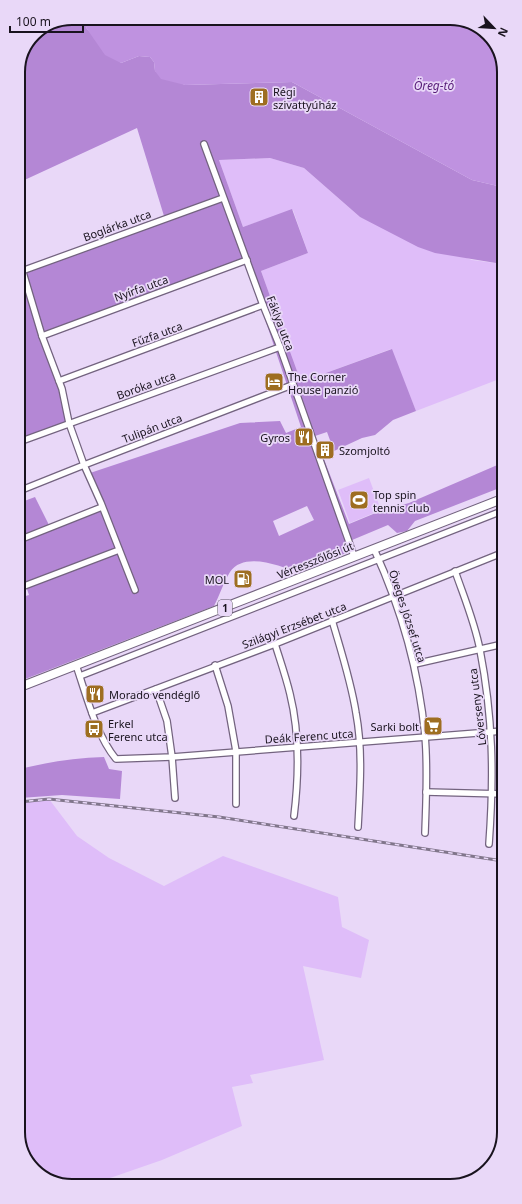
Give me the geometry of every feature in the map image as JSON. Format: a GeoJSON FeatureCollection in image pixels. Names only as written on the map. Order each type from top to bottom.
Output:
{"type":"FeatureCollection","features":[{"type":"Feature","properties":{"kind":"main road","name":"Vértesszőlősi út"},"geometry":{"type":"LineString","coordinates":[[25,685],[497,501]]}},
{"type":"Feature","properties":{"kind":"street","name":"Fáklya utca"},"geometry":{"type":"LineString","coordinates":[[204,144],[280,347],[292,385],[354,556]]}},
{"type":"Feature","properties":{"kind":"street","name":"Boglárka utca"},"geometry":{"type":"LineString","coordinates":[[25,270],[223,198]]}},
{"type":"Feature","properties":{"kind":"street","name":"Nyírfa utca"},"geometry":{"type":"LineString","coordinates":[[42,336],[247,260]]}},
{"type":"Feature","properties":{"kind":"street"},"geometry":{"type":"LineString","coordinates":[[25,283],[42,336],[59,381],[69,423],[84,465],[135,590]]}},
{"type":"Feature","properties":{"kind":"street","name":"Fűzfa utca"},"geometry":{"type":"LineString","coordinates":[[59,381],[263,305]]}},
{"type":"Feature","properties":{"kind":"street","name":"Boróka utca"},"geometry":{"type":"LineString","coordinates":[[25,440],[280,347]]}},
{"type":"Feature","properties":{"kind":"street","name":"Tulipán utca"},"geometry":{"type":"LineString","coordinates":[[25,490],[84,465],[292,385]]}},
{"type":"Feature","properties":{"kind":"street"},"geometry":{"type":"LineString","coordinates":[[25,538],[102,507]]}},
{"type":"Feature","properties":{"kind":"street","name":"Vértesszőlősi út"},"geometry":{"type":"LineString","coordinates":[[80,676],[497,513]]}},
{"type":"Feature","properties":{"kind":"street","name":"Öveges József utca"},"geometry":{"type":"LineString","coordinates":[[374,549],[394,597],[415,664],[425,737],[425,833]]}},
{"type":"Feature","properties":{"kind":"street"},"geometry":{"type":"LineString","coordinates":[[25,586],[119,550]]}},
{"type":"Feature","properties":{"kind":"street","name":"Szilágyi Erzsébet utca"},"geometry":{"type":"LineString","coordinates":[[92,712],[156,689],[215,665],[275,644],[497,555]]}},
{"type":"Feature","properties":{"kind":"street","name":"Lóverseny utca"},"geometry":{"type":"LineString","coordinates":[[455,571],[480,649],[492,732],[492,793],[489,844]]}},
{"type":"Feature","properties":{"kind":"street"},"geometry":{"type":"LineString","coordinates":[[332,620],[357,714],[361,779],[358,827]]}},
{"type":"Feature","properties":{"kind":"street"},"geometry":{"type":"LineString","coordinates":[[136,642],[141,652]]}},
{"type":"Feature","properties":{"kind":"street"},"geometry":{"type":"LineString","coordinates":[[275,644],[290,695],[298,746],[298,786],[294,816]]}},
{"type":"Feature","properties":{"kind":"street"},"geometry":{"type":"LineString","coordinates":[[415,664],[497,645]]}},
{"type":"Feature","properties":{"kind":"street"},"geometry":{"type":"LineString","coordinates":[[76,665],[92,712]]}},
{"type":"Feature","properties":{"kind":"street"},"geometry":{"type":"LineString","coordinates":[[215,665],[228,706],[236,751],[236,804]]}},
{"type":"Feature","properties":{"kind":"street"},"geometry":{"type":"LineString","coordinates":[[156,689],[167,721],[172,757],[175,798]]}},
{"type":"Feature","properties":{"kind":"street","name":"Deák Ferenc utca"},"geometry":{"type":"LineString","coordinates":[[92,712],[108,751],[116,759],[129,760],[497,732]]}},
{"type":"Feature","properties":{"kind":"street"},"geometry":{"type":"LineString","coordinates":[[426,792],[497,793]]}},
{"type":"Feature","properties":{"kind":"shaded area"},"geometry":{"type":"Polygon","coordinates":[[[85,25],[87,29],[121,63],[139,56],[150,57],[154,62],[155,71],[185,85],[292,82],[472,180],[497,186],[497,263],[435,253],[418,247],[360,217],[304,168],[270,158],[219,160],[243,227],[292,209],[308,253],[261,271],[301,382],[392,349],[416,411],[393,420],[375,435],[362,438],[334,451],[327,432],[315,436],[349,524],[378,512],[409,503],[497,465],[497,489],[415,521],[407,531],[397,533],[388,525],[345,543],[346,553],[299,573],[263,562],[244,562],[236,566],[230,572],[214,606],[25,679],[25,596],[29,595],[25,583],[25,501],[35,497],[50,527],[101,510],[87,474],[240,423],[280,421],[286,433],[301,427],[245,259],[42,335],[62,389],[69,423],[25,438],[25,268],[164,216],[137,128],[25,180],[25,69],[33,46],[46,33],[54,29],[63,26],[85,25]],[[307,506],[273,521],[279,536],[314,520],[307,506]]]}},
{"type":"Feature","properties":{"kind":"shaded area"},"geometry":{"type":"Polygon","coordinates":[[[270,158],[304,168],[360,217],[472,260],[497,263],[497,380],[416,411],[391,349],[301,382],[261,271],[308,253],[293,210],[243,227],[219,160],[270,158]]]}},
{"type":"Feature","properties":{"kind":"shaded area","name":"Top spin tennis club"},"geometry":{"type":"Polygon","coordinates":[[[369,478],[381,510],[350,523],[338,490],[369,478]]]}},
{"type":"Feature","properties":{"kind":"shaded area"},"geometry":{"type":"Polygon","coordinates":[[[104,757],[109,769],[122,771],[120,799],[62,795],[25,798],[25,768],[83,758],[104,757]]]}},
{"type":"Feature","properties":{"kind":"shaded area"},"geometry":{"type":"Polygon","coordinates":[[[49,799],[77,836],[109,858],[164,886],[223,856],[338,897],[342,927],[369,940],[361,978],[303,966],[324,1060],[250,1075],[253,1083],[232,1087],[242,1126],[162,1160],[107,1179],[69,1179],[49,1173],[43,1169],[30,1153],[25,1132],[25,801],[49,799]]]}},
{"type":"Feature","properties":{"kind":"water","name":"Öreg-tó"},"geometry":{"type":"Polygon","coordinates":[[[85,25],[453,25],[465,28],[474,32],[474,48],[490,48],[496,63],[497,186],[472,180],[292,82],[185,85],[161,79],[155,71],[154,62],[150,57],[139,56],[121,63],[105,55],[85,25]]]}},
{"type":"Feature","properties":{"kind":"railway"},"geometry":{"type":"LineString","coordinates":[[25,801],[49,799],[219,817],[497,860]]}},
{"type":"Feature","properties":{"kind":"place","name":"Régi szivattyúház"},"geometry":{"type":"Point","coordinates":[259,97]}},
{"type":"Feature","properties":{"kind":"place","name":"The Corner House panzió"},"geometry":{"type":"Point","coordinates":[274,382]}},
{"type":"Feature","properties":{"kind":"place","name":"Gyros"},"geometry":{"type":"Point","coordinates":[304,437]}},
{"type":"Feature","properties":{"kind":"place","name":"Szomjoltó"},"geometry":{"type":"Point","coordinates":[325,450]}},
{"type":"Feature","properties":{"kind":"place","name":"Top spin tennis club"},"geometry":{"type":"Point","coordinates":[359,500]}},
{"type":"Feature","properties":{"kind":"place","name":"MOL"},"geometry":{"type":"Point","coordinates":[243,579]}},
{"type":"Feature","properties":{"kind":"place","name":"Morado vendéglő"},"geometry":{"type":"Point","coordinates":[95,694]}},
{"type":"Feature","properties":{"kind":"place","name":"Sarki bolt"},"geometry":{"type":"Point","coordinates":[433,726]}},
{"type":"Feature","properties":{"kind":"place","name":"Erkel Ferenc utca"},"geometry":{"type":"Point","coordinates":[94,729]}}]}
